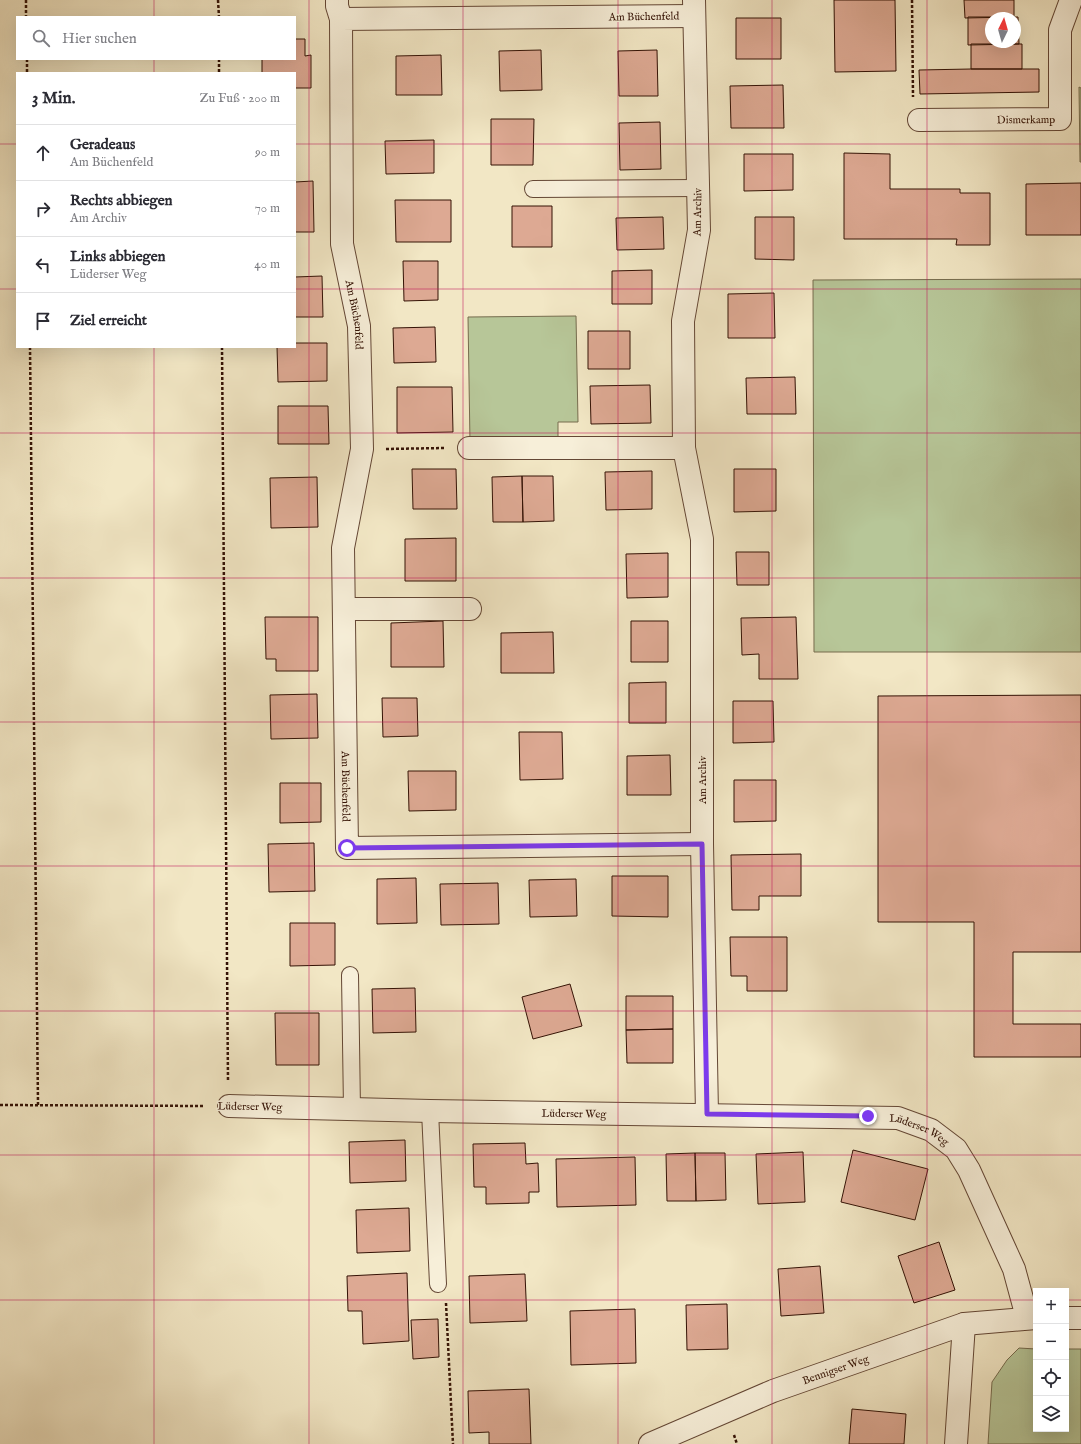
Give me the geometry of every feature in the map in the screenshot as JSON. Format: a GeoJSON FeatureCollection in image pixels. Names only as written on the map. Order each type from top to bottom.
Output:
{"type":"FeatureCollection","features":[{"type":"Feature","properties":{"kind":"street","name":"Dismerkamp"},"geometry":{"type":"LineString","coordinates":[[919,120],[1060,119],[1060,30],[1071,0]]}},
{"type":"Feature","properties":{"kind":"street","name":"Am Büchenfeld"},"geometry":{"type":"LineString","coordinates":[[694,8],[339,10],[342,244],[359,326],[362,449],[343,548],[347,848],[702,844]]}},
{"type":"Feature","properties":{"kind":"street","name":"Am Archiv"},"geometry":{"type":"LineString","coordinates":[[694,8],[699,230],[683,321],[684,448],[702,539],[702,844],[707,1114]]}},
{"type":"Feature","properties":{"kind":"street"},"geometry":{"type":"LineString","coordinates":[[469,448],[684,448]]}},
{"type":"Feature","properties":{"kind":"street"},"geometry":{"type":"LineString","coordinates":[[344,609],[470,609]]}},
{"type":"Feature","properties":{"kind":"street","name":"Lüderser Weg"},"geometry":{"type":"LineString","coordinates":[[228,1106],[430,1111],[898,1118],[931,1130],[956,1149],[969,1170],[1014,1268],[1031,1317]]}},
{"type":"Feature","properties":{"kind":"street","name":"Bennigser Weg"},"geometry":{"type":"LineString","coordinates":[[650,1444],[773,1391],[964,1324],[1031,1317]]}},
{"type":"Feature","properties":{"kind":"street"},"geometry":{"type":"LineString","coordinates":[[1069,1318],[1081,1318]]}},
{"type":"Feature","properties":{"kind":"street"},"geometry":{"type":"LineString","coordinates":[[956,1444],[964,1324]]}},
{"type":"Feature","properties":{"kind":"lane"},"geometry":{"type":"LineString","coordinates":[[533,189],[698,188]]}},
{"type":"Feature","properties":{"kind":"lane"},"geometry":{"type":"LineString","coordinates":[[350,975],[352,1109]]}},
{"type":"Feature","properties":{"kind":"lane"},"geometry":{"type":"LineString","coordinates":[[430,1111],[438,1284]]}},
{"type":"Feature","properties":{"kind":"path"},"geometry":{"type":"LineString","coordinates":[[26,0],[26,16]]}},
{"type":"Feature","properties":{"kind":"path"},"geometry":{"type":"LineString","coordinates":[[218,0],[219,16]]}},
{"type":"Feature","properties":{"kind":"path"},"geometry":{"type":"LineString","coordinates":[[912,0],[913,96],[919,120]]}},
{"type":"Feature","properties":{"kind":"path"},"geometry":{"type":"LineString","coordinates":[[27,60],[27,72]]}},
{"type":"Feature","properties":{"kind":"path"},"geometry":{"type":"LineString","coordinates":[[219,60],[219,72]]}},
{"type":"Feature","properties":{"kind":"path"},"geometry":{"type":"LineString","coordinates":[[30,348],[38,1106]]}},
{"type":"Feature","properties":{"kind":"path"},"geometry":{"type":"LineString","coordinates":[[222,348],[228,1106]]}},
{"type":"Feature","properties":{"kind":"path"},"geometry":{"type":"LineString","coordinates":[[362,449],[469,448]]}},
{"type":"Feature","properties":{"kind":"path","name":"Lüderser Weg"},"geometry":{"type":"LineString","coordinates":[[0,1105],[228,1106]]}},
{"type":"Feature","properties":{"kind":"path"},"geometry":{"type":"LineString","coordinates":[[438,1284],[446,1304],[453,1444]]}},
{"type":"Feature","properties":{"kind":"green space"},"geometry":{"type":"Polygon","coordinates":[[[1079,87],[1081,88],[1081,162],[1080,162],[1079,87]]]}},
{"type":"Feature","properties":{"kind":"green space"},"geometry":{"type":"Polygon","coordinates":[[[1081,279],[1081,652],[814,652],[813,280],[1081,279]]]}},
{"type":"Feature","properties":{"kind":"green space"},"geometry":{"type":"Polygon","coordinates":[[[576,316],[578,422],[558,422],[558,442],[470,443],[468,317],[576,316]]]}},
{"type":"Feature","properties":{"kind":"green space"},"geometry":{"type":"Polygon","coordinates":[[[1019,1348],[1033,1349],[1033,1432],[1069,1432],[1069,1349],[1081,1349],[1081,1444],[988,1444],[992,1382],[1007,1360],[1019,1348]]]}},
{"type":"Feature","properties":{"kind":"building"},"geometry":{"type":"Polygon","coordinates":[[[834,0],[895,0],[896,71],[835,72],[834,0]]]}},
{"type":"Feature","properties":{"kind":"building"},"geometry":{"type":"Polygon","coordinates":[[[964,0],[1014,0],[1014,12],[985,12],[985,18],[965,18],[964,0]]]}},
{"type":"Feature","properties":{"kind":"building"},"geometry":{"type":"Polygon","coordinates":[[[968,17],[985,17],[985,45],[968,45],[968,17]]]}},
{"type":"Feature","properties":{"kind":"building"},"geometry":{"type":"Polygon","coordinates":[[[736,18],[781,18],[781,59],[736,59],[736,18]]]}},
{"type":"Feature","properties":{"kind":"building"},"geometry":{"type":"Polygon","coordinates":[[[296,39],[305,39],[305,56],[311,55],[311,88],[296,88],[296,72],[262,72],[262,60],[296,60],[296,39]]]}},
{"type":"Feature","properties":{"kind":"building"},"geometry":{"type":"Polygon","coordinates":[[[971,44],[985,44],[985,48],[1021,48],[1022,44],[1022,69],[971,69],[971,44]]]}},
{"type":"Feature","properties":{"kind":"building"},"geometry":{"type":"Polygon","coordinates":[[[541,50],[542,90],[500,91],[499,51],[541,50]]]}},
{"type":"Feature","properties":{"kind":"building"},"geometry":{"type":"Polygon","coordinates":[[[657,50],[658,96],[619,96],[618,51],[657,50]]]}},
{"type":"Feature","properties":{"kind":"building"},"geometry":{"type":"Polygon","coordinates":[[[441,55],[442,95],[396,95],[396,56],[441,55]]]}},
{"type":"Feature","properties":{"kind":"building"},"geometry":{"type":"Polygon","coordinates":[[[1039,69],[1039,92],[920,94],[919,70],[1039,69]]]}},
{"type":"Feature","properties":{"kind":"building"},"geometry":{"type":"Polygon","coordinates":[[[783,85],[784,128],[731,128],[730,86],[783,85]]]}},
{"type":"Feature","properties":{"kind":"building"},"geometry":{"type":"Polygon","coordinates":[[[491,119],[534,119],[533,165],[491,165],[491,119]]]}},
{"type":"Feature","properties":{"kind":"building"},"geometry":{"type":"Polygon","coordinates":[[[660,122],[661,169],[620,170],[619,123],[660,122]]]}},
{"type":"Feature","properties":{"kind":"building"},"geometry":{"type":"Polygon","coordinates":[[[434,140],[434,173],[386,174],[385,141],[434,140]]]}},
{"type":"Feature","properties":{"kind":"building"},"geometry":{"type":"Polygon","coordinates":[[[844,153],[890,154],[890,189],[960,189],[960,193],[990,193],[990,245],[956,245],[957,239],[844,239],[844,153]]]}},
{"type":"Feature","properties":{"kind":"building"},"geometry":{"type":"Polygon","coordinates":[[[744,154],[793,154],[793,190],[744,191],[744,154]]]}},
{"type":"Feature","properties":{"kind":"building"},"geometry":{"type":"Polygon","coordinates":[[[313,181],[314,232],[296,232],[296,182],[313,181]]]}},
{"type":"Feature","properties":{"kind":"building"},"geometry":{"type":"Polygon","coordinates":[[[1081,183],[1081,235],[1026,235],[1026,184],[1081,183]]]}},
{"type":"Feature","properties":{"kind":"building"},"geometry":{"type":"Polygon","coordinates":[[[395,200],[451,200],[451,242],[396,242],[395,200]]]}},
{"type":"Feature","properties":{"kind":"building"},"geometry":{"type":"Polygon","coordinates":[[[512,206],[552,206],[552,247],[512,247],[512,206]]]}},
{"type":"Feature","properties":{"kind":"building"},"geometry":{"type":"Polygon","coordinates":[[[663,217],[664,249],[617,250],[616,218],[663,217]]]}},
{"type":"Feature","properties":{"kind":"building"},"geometry":{"type":"Polygon","coordinates":[[[755,217],[794,217],[794,260],[755,259],[755,217]]]}},
{"type":"Feature","properties":{"kind":"building"},"geometry":{"type":"Polygon","coordinates":[[[403,261],[438,261],[438,300],[404,301],[403,261]]]}},
{"type":"Feature","properties":{"kind":"building"},"geometry":{"type":"Polygon","coordinates":[[[652,270],[652,304],[612,304],[612,271],[652,270]]]}},
{"type":"Feature","properties":{"kind":"building"},"geometry":{"type":"Polygon","coordinates":[[[322,276],[323,317],[296,317],[296,277],[322,276]]]}},
{"type":"Feature","properties":{"kind":"building"},"geometry":{"type":"Polygon","coordinates":[[[774,293],[775,338],[728,338],[728,294],[774,293]]]}},
{"type":"Feature","properties":{"kind":"building"},"geometry":{"type":"Polygon","coordinates":[[[435,327],[436,362],[394,363],[393,328],[435,327]]]}},
{"type":"Feature","properties":{"kind":"building"},"geometry":{"type":"Polygon","coordinates":[[[588,331],[630,331],[630,369],[588,369],[588,331]]]}},
{"type":"Feature","properties":{"kind":"building"},"geometry":{"type":"Polygon","coordinates":[[[296,343],[327,343],[327,381],[278,382],[277,348],[296,348],[296,343]]]}},
{"type":"Feature","properties":{"kind":"building"},"geometry":{"type":"Polygon","coordinates":[[[795,377],[796,414],[747,414],[746,378],[795,377]]]}},
{"type":"Feature","properties":{"kind":"building"},"geometry":{"type":"Polygon","coordinates":[[[650,385],[651,423],[591,424],[590,386],[650,385]]]}},
{"type":"Feature","properties":{"kind":"building"},"geometry":{"type":"Polygon","coordinates":[[[397,387],[452,387],[453,432],[397,433],[397,387]]]}},
{"type":"Feature","properties":{"kind":"building"},"geometry":{"type":"Polygon","coordinates":[[[278,406],[328,406],[329,444],[278,444],[278,406]]]}},
{"type":"Feature","properties":{"kind":"building"},"geometry":{"type":"Polygon","coordinates":[[[412,469],[456,469],[457,509],[413,509],[412,469]]]}},
{"type":"Feature","properties":{"kind":"building"},"geometry":{"type":"Polygon","coordinates":[[[734,469],[776,469],[776,511],[734,512],[734,469]]]}},
{"type":"Feature","properties":{"kind":"building"},"geometry":{"type":"Polygon","coordinates":[[[652,471],[652,509],[606,510],[605,472],[652,471]]]}},
{"type":"Feature","properties":{"kind":"building"},"geometry":{"type":"Polygon","coordinates":[[[522,476],[523,522],[493,522],[492,477],[522,476]]]}},
{"type":"Feature","properties":{"kind":"building"},"geometry":{"type":"Polygon","coordinates":[[[522,476],[553,476],[554,521],[523,522],[522,476]]]}},
{"type":"Feature","properties":{"kind":"building"},"geometry":{"type":"Polygon","coordinates":[[[317,477],[318,527],[271,528],[270,478],[317,477]]]}},
{"type":"Feature","properties":{"kind":"building"},"geometry":{"type":"Polygon","coordinates":[[[456,538],[456,581],[405,581],[405,539],[456,538]]]}},
{"type":"Feature","properties":{"kind":"building"},"geometry":{"type":"Polygon","coordinates":[[[736,552],[769,552],[769,585],[737,585],[736,552]]]}},
{"type":"Feature","properties":{"kind":"building"},"geometry":{"type":"Polygon","coordinates":[[[668,553],[668,597],[627,598],[626,554],[668,553]]]}},
{"type":"Feature","properties":{"kind":"building"},"geometry":{"type":"Polygon","coordinates":[[[265,617],[318,617],[318,671],[276,671],[276,659],[266,659],[265,617]]]}},
{"type":"Feature","properties":{"kind":"building"},"geometry":{"type":"Polygon","coordinates":[[[796,617],[798,679],[759,679],[759,654],[742,655],[741,618],[796,617]]]}},
{"type":"Feature","properties":{"kind":"building"},"geometry":{"type":"Polygon","coordinates":[[[443,621],[444,667],[391,667],[391,623],[443,621]]]}},
{"type":"Feature","properties":{"kind":"building"},"geometry":{"type":"Polygon","coordinates":[[[631,621],[668,621],[668,662],[631,662],[631,621]]]}},
{"type":"Feature","properties":{"kind":"building"},"geometry":{"type":"Polygon","coordinates":[[[553,632],[554,673],[501,673],[501,633],[553,632]]]}},
{"type":"Feature","properties":{"kind":"building"},"geometry":{"type":"Polygon","coordinates":[[[666,682],[666,723],[629,723],[629,683],[666,682]]]}},
{"type":"Feature","properties":{"kind":"building"},"geometry":{"type":"Polygon","coordinates":[[[317,694],[318,738],[271,739],[270,695],[317,694]]]}},
{"type":"Feature","properties":{"kind":"building"},"geometry":{"type":"Polygon","coordinates":[[[1081,695],[1081,952],[1013,952],[1013,1024],[1081,1024],[1081,1057],[974,1057],[974,922],[878,922],[878,696],[1081,695]]]}},
{"type":"Feature","properties":{"kind":"building"},"geometry":{"type":"Polygon","coordinates":[[[382,698],[417,698],[418,736],[383,737],[382,698]]]}},
{"type":"Feature","properties":{"kind":"building"},"geometry":{"type":"Polygon","coordinates":[[[733,701],[773,701],[774,742],[733,743],[733,701]]]}},
{"type":"Feature","properties":{"kind":"building"},"geometry":{"type":"Polygon","coordinates":[[[519,732],[562,732],[563,779],[520,780],[519,732]]]}},
{"type":"Feature","properties":{"kind":"building"},"geometry":{"type":"Polygon","coordinates":[[[670,755],[671,795],[627,795],[627,756],[670,755]]]}},
{"type":"Feature","properties":{"kind":"building"},"geometry":{"type":"Polygon","coordinates":[[[408,771],[456,771],[456,810],[409,811],[408,771]]]}},
{"type":"Feature","properties":{"kind":"building"},"geometry":{"type":"Polygon","coordinates":[[[734,780],[776,780],[776,821],[734,822],[734,780]]]}},
{"type":"Feature","properties":{"kind":"building"},"geometry":{"type":"Polygon","coordinates":[[[280,783],[321,783],[321,822],[280,823],[280,783]]]}},
{"type":"Feature","properties":{"kind":"building"},"geometry":{"type":"Polygon","coordinates":[[[314,843],[315,891],[269,892],[268,844],[314,843]]]}},
{"type":"Feature","properties":{"kind":"building"},"geometry":{"type":"Polygon","coordinates":[[[801,854],[801,896],[759,896],[759,910],[732,910],[731,855],[801,854]]]}},
{"type":"Feature","properties":{"kind":"building"},"geometry":{"type":"Polygon","coordinates":[[[612,876],[668,876],[668,917],[612,916],[612,876]]]}},
{"type":"Feature","properties":{"kind":"building"},"geometry":{"type":"Polygon","coordinates":[[[416,878],[417,923],[377,924],[377,879],[416,878]]]}},
{"type":"Feature","properties":{"kind":"building"},"geometry":{"type":"Polygon","coordinates":[[[576,879],[577,916],[530,917],[529,880],[576,879]]]}},
{"type":"Feature","properties":{"kind":"building"},"geometry":{"type":"Polygon","coordinates":[[[498,883],[499,924],[441,925],[440,884],[498,883]]]}},
{"type":"Feature","properties":{"kind":"building"},"geometry":{"type":"Polygon","coordinates":[[[290,923],[335,923],[335,965],[290,966],[290,923]]]}},
{"type":"Feature","properties":{"kind":"building"},"geometry":{"type":"Polygon","coordinates":[[[730,937],[787,937],[787,991],[747,991],[747,976],[731,976],[730,937]]]}},
{"type":"Feature","properties":{"kind":"building"},"geometry":{"type":"Polygon","coordinates":[[[570,984],[582,1026],[533,1039],[522,997],[570,984]]]}},
{"type":"Feature","properties":{"kind":"building"},"geometry":{"type":"Polygon","coordinates":[[[415,988],[416,1032],[373,1033],[372,989],[415,988]]]}},
{"type":"Feature","properties":{"kind":"building"},"geometry":{"type":"Polygon","coordinates":[[[626,996],[673,996],[673,1029],[626,1030],[626,996]]]}},
{"type":"Feature","properties":{"kind":"building"},"geometry":{"type":"Polygon","coordinates":[[[275,1013],[319,1013],[319,1065],[276,1065],[275,1013]]]}},
{"type":"Feature","properties":{"kind":"building"},"geometry":{"type":"Polygon","coordinates":[[[673,1029],[673,1063],[627,1063],[626,1030],[673,1029]]]}},
{"type":"Feature","properties":{"kind":"building"},"geometry":{"type":"Polygon","coordinates":[[[405,1140],[406,1181],[350,1183],[349,1142],[405,1140]]]}},
{"type":"Feature","properties":{"kind":"building"},"geometry":{"type":"Polygon","coordinates":[[[525,1143],[526,1164],[538,1163],[539,1192],[529,1192],[529,1203],[486,1204],[486,1187],[474,1187],[473,1144],[525,1143]]]}},
{"type":"Feature","properties":{"kind":"building"},"geometry":{"type":"Polygon","coordinates":[[[853,1150],[928,1169],[915,1220],[841,1202],[853,1150]]]}},
{"type":"Feature","properties":{"kind":"building"},"geometry":{"type":"Polygon","coordinates":[[[803,1152],[805,1202],[758,1204],[756,1154],[803,1152]]]}},
{"type":"Feature","properties":{"kind":"building"},"geometry":{"type":"Polygon","coordinates":[[[695,1153],[696,1201],[667,1201],[666,1154],[695,1153]]]}},
{"type":"Feature","properties":{"kind":"building"},"geometry":{"type":"Polygon","coordinates":[[[695,1153],[725,1153],[726,1200],[696,1201],[695,1153]]]}},
{"type":"Feature","properties":{"kind":"building"},"geometry":{"type":"Polygon","coordinates":[[[635,1157],[636,1205],[557,1207],[556,1159],[635,1157]]]}},
{"type":"Feature","properties":{"kind":"building"},"geometry":{"type":"Polygon","coordinates":[[[409,1208],[410,1251],[357,1253],[356,1210],[409,1208]]]}},
{"type":"Feature","properties":{"kind":"building"},"geometry":{"type":"Polygon","coordinates":[[[939,1242],[955,1290],[914,1303],[898,1256],[939,1242]]]}},
{"type":"Feature","properties":{"kind":"building"},"geometry":{"type":"Polygon","coordinates":[[[820,1266],[824,1313],[781,1316],[778,1269],[820,1266]]]}},
{"type":"Feature","properties":{"kind":"building"},"geometry":{"type":"Polygon","coordinates":[[[407,1273],[409,1341],[363,1344],[362,1311],[348,1311],[347,1276],[407,1273]]]}},
{"type":"Feature","properties":{"kind":"building"},"geometry":{"type":"Polygon","coordinates":[[[525,1274],[527,1321],[470,1323],[469,1276],[525,1274]]]}},
{"type":"Feature","properties":{"kind":"building"},"geometry":{"type":"Polygon","coordinates":[[[727,1304],[728,1349],[687,1350],[686,1305],[727,1304]]]}},
{"type":"Feature","properties":{"kind":"building"},"geometry":{"type":"Polygon","coordinates":[[[635,1309],[636,1363],[571,1365],[570,1311],[635,1309]]]}},
{"type":"Feature","properties":{"kind":"building"},"geometry":{"type":"Polygon","coordinates":[[[438,1319],[439,1357],[413,1359],[411,1320],[438,1319]]]}},
{"type":"Feature","properties":{"kind":"building"},"geometry":{"type":"Polygon","coordinates":[[[529,1389],[531,1444],[489,1444],[489,1432],[469,1433],[468,1391],[529,1389]]]}},
{"type":"Feature","properties":{"kind":"building"},"geometry":{"type":"Polygon","coordinates":[[[852,1409],[906,1414],[904,1444],[849,1444],[852,1409]]]}},
{"type":"Feature","properties":{"kind":"route"},"geometry":{"type":"LineString","coordinates":[[347,848],[702,844],[707,1114],[868,1116]]}}]}
